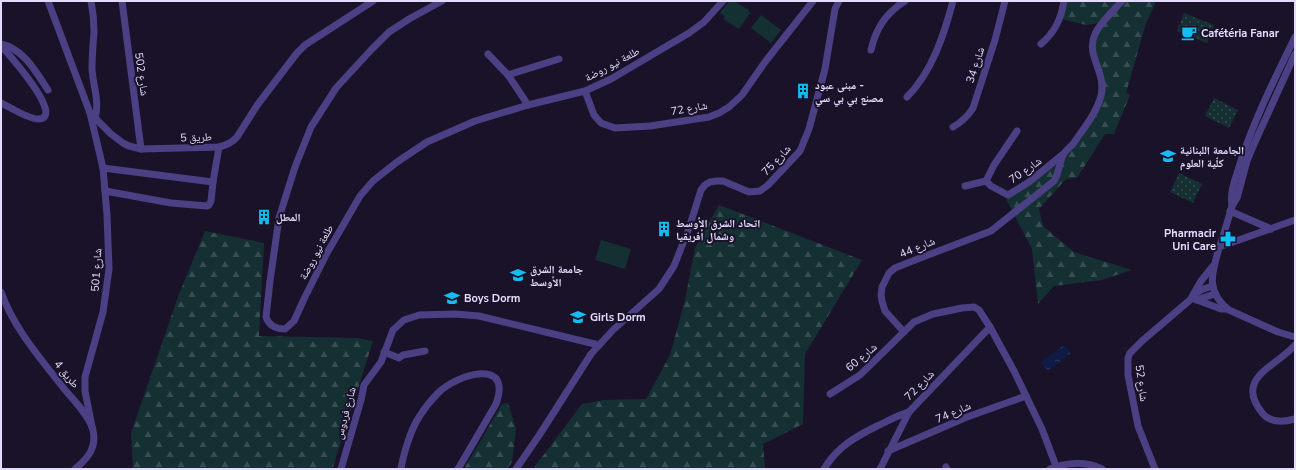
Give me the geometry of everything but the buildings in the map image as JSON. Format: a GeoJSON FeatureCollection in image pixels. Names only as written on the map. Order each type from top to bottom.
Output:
{"type":"FeatureCollection","features":[{"type":"Feature","properties":{"kind":"street","name":"طريق 5"},"geometry":{"type":"LineString","coordinates":[[48,1],[92,116],[123,144],[141,149],[219,147],[233,142],[258,104],[297,53],[306,45],[373,1]]}},
{"type":"Feature","properties":{"kind":"street"},"geometry":{"type":"LineString","coordinates":[[92,1],[94,30],[92,71],[97,110],[92,116]]}},
{"type":"Feature","properties":{"kind":"street","name":"شارع 502"},"geometry":{"type":"LineString","coordinates":[[122,1],[141,149]]}},
{"type":"Feature","properties":{"kind":"street","name":"طلعة نيو روضة"},"geometry":{"type":"LineString","coordinates":[[442,1],[388,32],[336,88],[312,127],[295,167],[279,218],[266,317],[272,326],[285,329],[294,321],[327,253],[360,196],[373,181],[397,162],[427,142],[475,121],[528,105],[585,91],[611,79],[690,33],[704,22],[723,1]]}},
{"type":"Feature","properties":{"kind":"street","name":"شارع 72"},"geometry":{"type":"LineString","coordinates":[[585,91],[594,115],[601,123],[615,128],[650,126],[709,117],[729,107],[742,95],[765,62],[813,1]]}},
{"type":"Feature","properties":{"kind":"street","name":"شارع 75"},"geometry":{"type":"LineString","coordinates":[[599,345],[613,330],[659,289],[674,266],[689,228],[701,190],[705,185],[710,182],[723,181],[749,192],[760,191],[768,185],[800,151],[809,129],[819,94],[825,69],[835,9],[839,1]]}},
{"type":"Feature","properties":{"kind":"street"},"geometry":{"type":"LineString","coordinates":[[871,50],[877,30],[883,20],[891,11],[905,1]]}},
{"type":"Feature","properties":{"kind":"street"},"geometry":{"type":"LineString","coordinates":[[907,97],[916,88],[925,74],[942,39],[953,1]]}},
{"type":"Feature","properties":{"kind":"street","name":"شارع 34"},"geometry":{"type":"LineString","coordinates":[[953,127],[960,124],[973,108],[993,47],[1005,1]]}},
{"type":"Feature","properties":{"kind":"street"},"geometry":{"type":"LineString","coordinates":[[1041,44],[1047,39],[1058,24],[1064,1]]}},
{"type":"Feature","properties":{"kind":"street","name":"شارع 44"},"geometry":{"type":"LineString","coordinates":[[904,332],[885,311],[882,302],[882,287],[890,273],[895,268],[991,231],[1054,181],[1058,174],[1063,154],[1073,143],[1098,106],[1102,90],[1102,81],[1093,56],[1093,38],[1099,26],[1122,1]]}},
{"type":"Feature","properties":{"kind":"street"},"geometry":{"type":"LineString","coordinates":[[1231,209],[1231,196],[1241,159],[1272,85],[1295,37]]}},
{"type":"Feature","properties":{"kind":"street"},"geometry":{"type":"LineString","coordinates":[[1,45],[12,47],[25,58],[48,90]]}},
{"type":"Feature","properties":{"kind":"street"},"geometry":{"type":"LineString","coordinates":[[1,45],[16,61],[44,103],[46,110],[43,117],[36,119],[1,103]]}},
{"type":"Feature","properties":{"kind":"street"},"geometry":{"type":"LineString","coordinates":[[488,54],[508,76],[528,105]]}},
{"type":"Feature","properties":{"kind":"street"},"geometry":{"type":"LineString","coordinates":[[1295,54],[1247,161],[1237,198],[1231,209],[1214,265],[1212,279],[1212,286],[1215,294],[1223,305],[1229,310],[1278,332],[1295,337]]}},
{"type":"Feature","properties":{"kind":"street"},"geometry":{"type":"LineString","coordinates":[[508,76],[558,59]]}},
{"type":"Feature","properties":{"kind":"street","name":"شارع 501"},"geometry":{"type":"LineString","coordinates":[[92,116],[103,168],[109,247],[109,269],[103,312],[85,377],[92,427]]}},
{"type":"Feature","properties":{"kind":"street","name":"شارع 70"},"geometry":{"type":"LineString","coordinates":[[1017,131],[994,165],[986,181],[991,186],[1008,195],[1029,182],[1063,154]]}},
{"type":"Feature","properties":{"kind":"street"},"geometry":{"type":"LineString","coordinates":[[105,191],[204,207],[209,205],[211,201],[219,147]]}},
{"type":"Feature","properties":{"kind":"street"},"geometry":{"type":"LineString","coordinates":[[103,168],[213,182]]}},
{"type":"Feature","properties":{"kind":"street"},"geometry":{"type":"LineString","coordinates":[[965,186],[986,181]]}},
{"type":"Feature","properties":{"kind":"street"},"geometry":{"type":"LineString","coordinates":[[1231,209],[1271,229]]}},
{"type":"Feature","properties":{"kind":"street"},"geometry":{"type":"LineString","coordinates":[[1220,247],[1295,220]]}},
{"type":"Feature","properties":{"kind":"street"},"geometry":{"type":"LineString","coordinates":[[1193,299],[1201,281],[1214,265]]}},
{"type":"Feature","properties":{"kind":"street"},"geometry":{"type":"LineString","coordinates":[[1193,299],[1201,290],[1212,286]]}},
{"type":"Feature","properties":{"kind":"street","name":"طريق 4"},"geometry":{"type":"LineString","coordinates":[[1,292],[24,337],[78,406],[92,427]]}},
{"type":"Feature","properties":{"kind":"street"},"geometry":{"type":"LineString","coordinates":[[1193,299],[1215,294]]}},
{"type":"Feature","properties":{"kind":"street"},"geometry":{"type":"LineString","coordinates":[[1193,299],[1221,309],[1229,310]]}},
{"type":"Feature","properties":{"kind":"street","name":"شارع 52"},"geometry":{"type":"LineString","coordinates":[[1155,469],[1138,426],[1128,375],[1128,358],[1130,353],[1142,341],[1193,299]]}},
{"type":"Feature","properties":{"kind":"street"},"geometry":{"type":"LineString","coordinates":[[904,332],[914,322],[933,314],[967,307],[974,307],[979,310],[1014,371],[1042,428],[1053,468],[1080,463],[1096,466],[1102,469]]}},
{"type":"Feature","properties":{"kind":"street","name":"شارع فردوس"},"geometry":{"type":"LineString","coordinates":[[341,469],[364,385],[381,362],[393,330],[404,320],[419,315],[455,314],[479,316],[599,345]]}},
{"type":"Feature","properties":{"kind":"street","name":"شارع 72"},"geometry":{"type":"LineString","coordinates":[[880,469],[909,412],[990,327]]}},
{"type":"Feature","properties":{"kind":"street","name":"شارع 60"},"geometry":{"type":"LineString","coordinates":[[830,394],[860,375],[904,332]]}},
{"type":"Feature","properties":{"kind":"street"},"geometry":{"type":"LineString","coordinates":[[585,341],[591,354]]}},
{"type":"Feature","properties":{"kind":"street"},"geometry":{"type":"LineString","coordinates":[[516,469],[591,354],[599,345]]}},
{"type":"Feature","properties":{"kind":"street"},"geometry":{"type":"LineString","coordinates":[[1295,345],[1258,376],[1253,388],[1255,401],[1267,418],[1279,422],[1295,420]]}},
{"type":"Feature","properties":{"kind":"street"},"geometry":{"type":"LineString","coordinates":[[384,352],[399,358],[403,355],[425,351]]}},
{"type":"Feature","properties":{"kind":"street"},"geometry":{"type":"LineString","coordinates":[[401,469],[403,456],[418,418],[439,392],[456,380],[468,375],[483,373],[492,375],[498,381],[500,388],[496,404],[458,469]]}},
{"type":"Feature","properties":{"kind":"street","name":"شارع 74"},"geometry":{"type":"LineString","coordinates":[[888,451],[967,417],[1026,396]]}},
{"type":"Feature","properties":{"kind":"street"},"geometry":{"type":"LineString","coordinates":[[824,469],[835,454],[850,440],[900,414],[909,412]]}},
{"type":"Feature","properties":{"kind":"street"},"geometry":{"type":"LineString","coordinates":[[75,469],[88,457],[93,447],[94,441],[92,427]]}},
{"type":"Feature","properties":{"kind":"green space"},"geometry":{"type":"Polygon","coordinates":[[[729,1],[734,1],[749,10],[750,13],[739,29],[723,19],[725,17],[720,13],[729,1]]]}},
{"type":"Feature","properties":{"kind":"green space"},"geometry":{"type":"Polygon","coordinates":[[[1064,1],[1119,1],[1099,23],[1086,25],[1061,19],[1064,1]]]}},
{"type":"Feature","properties":{"kind":"green space"},"geometry":{"type":"Polygon","coordinates":[[[1125,1],[1155,1],[1155,4],[1146,23],[1126,93],[1130,95],[1114,134],[1105,134],[1077,178],[1066,179],[1039,209],[1043,226],[1074,252],[1132,270],[1102,280],[1054,286],[1038,304],[1032,249],[1006,199],[1066,156],[1098,106],[1098,75],[1089,52],[1097,34],[1125,1]]]}},
{"type":"Feature","properties":{"kind":"green space"},"geometry":{"type":"Polygon","coordinates":[[[1184,13],[1214,25],[1207,43],[1177,31],[1184,13]]]}},
{"type":"Feature","properties":{"kind":"green space"},"geometry":{"type":"Polygon","coordinates":[[[761,15],[781,30],[771,43],[751,28],[761,15]]]}},
{"type":"Feature","properties":{"kind":"green space"},"geometry":{"type":"Polygon","coordinates":[[[1214,98],[1238,110],[1229,128],[1205,116],[1214,98]]]}},
{"type":"Feature","properties":{"kind":"green space"},"geometry":{"type":"Polygon","coordinates":[[[1179,173],[1202,184],[1193,203],[1170,192],[1179,173]]]}},
{"type":"Feature","properties":{"kind":"green space"},"geometry":{"type":"Polygon","coordinates":[[[719,205],[862,260],[805,354],[803,424],[763,444],[765,469],[533,469],[582,404],[604,400],[646,399],[670,355],[685,300],[695,248],[719,205]]]}},
{"type":"Feature","properties":{"kind":"green space"},"geometry":{"type":"Polygon","coordinates":[[[205,231],[264,243],[259,336],[357,338],[373,341],[333,467],[329,469],[133,469],[131,433],[179,294],[205,231]]]}},
{"type":"Feature","properties":{"kind":"green space"},"geometry":{"type":"Polygon","coordinates":[[[601,240],[631,249],[625,269],[595,260],[601,240]]]}},
{"type":"Feature","properties":{"kind":"green space"},"geometry":{"type":"Polygon","coordinates":[[[508,403],[516,429],[512,462],[507,469],[464,469],[502,404],[508,403]]]}},
{"type":"Feature","properties":{"kind":"water"},"geometry":{"type":"Polygon","coordinates":[[[1064,345],[1071,353],[1048,371],[1041,362],[1064,345]]]}},
{"type":"Feature","properties":{"kind":"place","name":"Cafétéria Fanar"},"geometry":{"type":"Point","coordinates":[1189,33]}},
{"type":"Feature","properties":{"kind":"place","name":"مبنى عبود - مصنع بي بي سي"},"geometry":{"type":"Point","coordinates":[803,91]}},
{"type":"Feature","properties":{"kind":"place","name":"الجامعة اللبنانية كلّية العلوم"},"geometry":{"type":"Point","coordinates":[1168,156]}},
{"type":"Feature","properties":{"kind":"place","name":"المطل"},"geometry":{"type":"Point","coordinates":[264,217]}},
{"type":"Feature","properties":{"kind":"place","name":"اتحاد الشرق الأوسط وشمال أفريقيا"},"geometry":{"type":"Point","coordinates":[664,229]}},
{"type":"Feature","properties":{"kind":"place","name":"Pharmacir Uni Care"},"geometry":{"type":"Point","coordinates":[1228,239]}},
{"type":"Feature","properties":{"kind":"place","name":"جامعة الشرق الأوسط"},"geometry":{"type":"Point","coordinates":[518,275]}},
{"type":"Feature","properties":{"kind":"place","name":"Boys Dorm"},"geometry":{"type":"Point","coordinates":[452,298]}},
{"type":"Feature","properties":{"kind":"place","name":"Girls Dorm"},"geometry":{"type":"Point","coordinates":[578,317]}}]}
